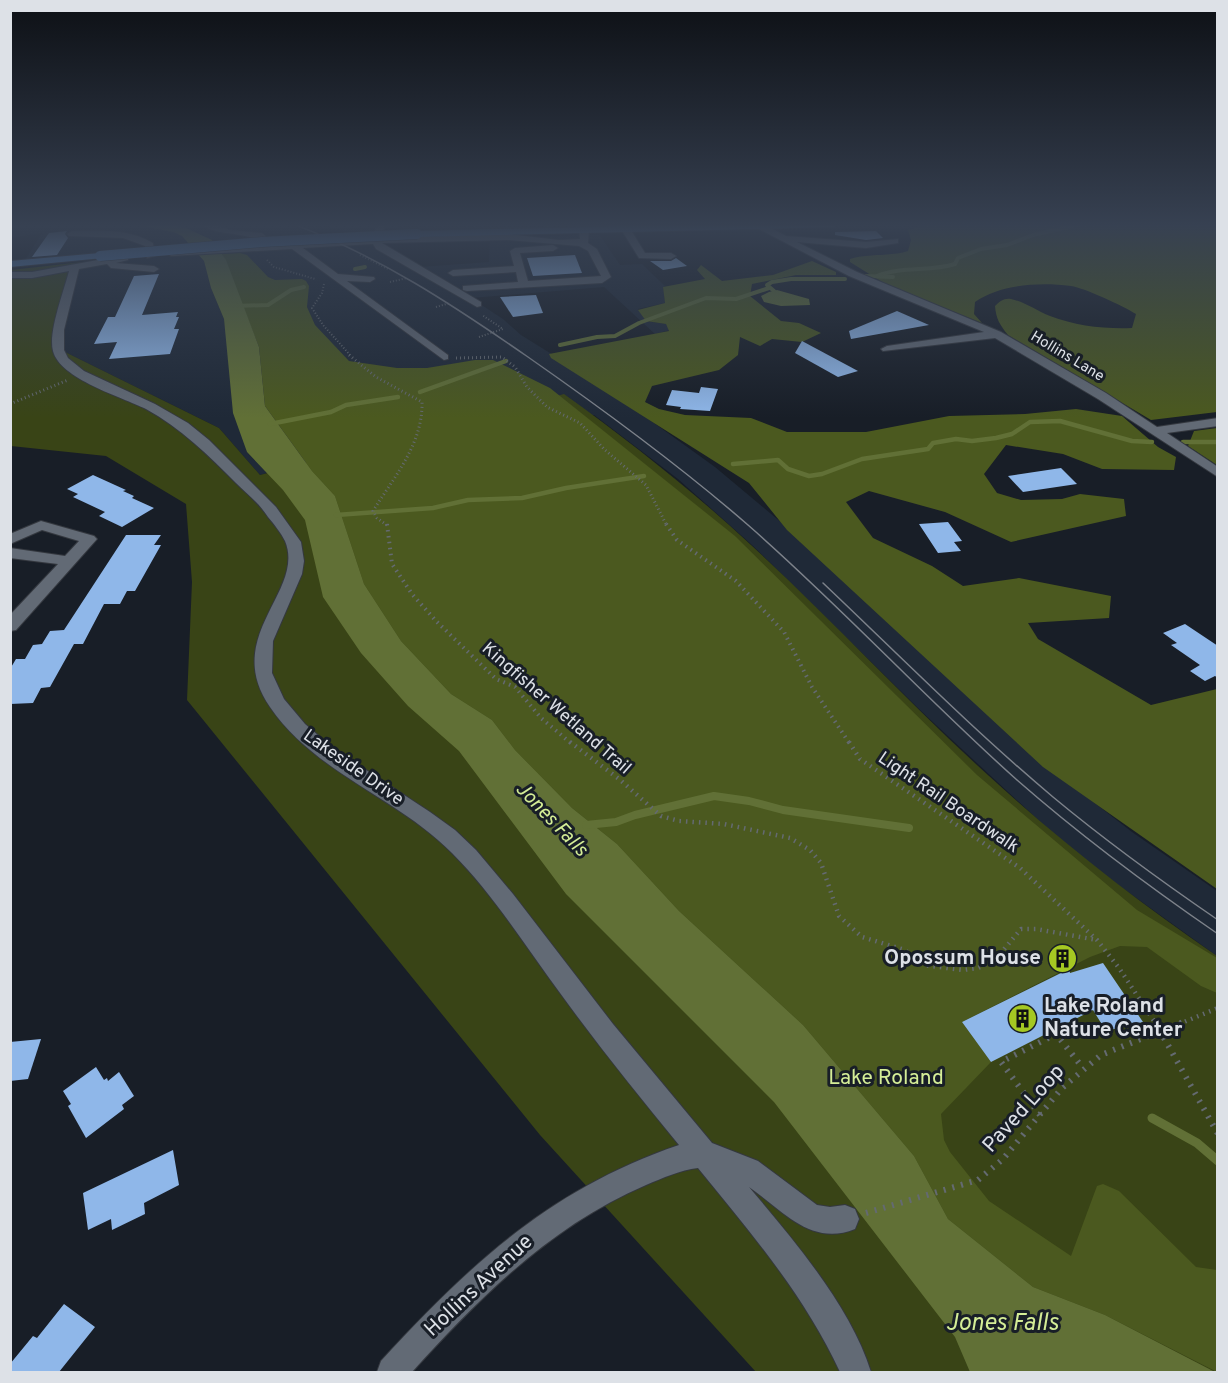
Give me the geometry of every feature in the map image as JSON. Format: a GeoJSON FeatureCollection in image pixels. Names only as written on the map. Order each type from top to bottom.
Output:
{"type":"FeatureCollection","features":[{"type":"Feature","properties":{"kind":"street","name":"Lakeside Drive"},"geometry":{"type":"LineString","coordinates":[[73,289],[58,330],[57,345],[63,360],[80,374],[174,420],[204,443],[280,521],[293,542],[296,561],[289,588],[269,629],[261,652],[263,678],[275,704],[315,745],[428,821],[464,850],[488,877],[605,1034],[780,1244],[811,1287],[840,1336],[856,1372]]}},
{"type":"Feature","properties":{"kind":"street"},"geometry":{"type":"LineString","coordinates":[[350,289],[444,357]]}},
{"type":"Feature","properties":{"kind":"street"},"geometry":{"type":"LineString","coordinates":[[453,289],[477,304]]}},
{"type":"Feature","properties":{"kind":"street","name":"Hollins Lane"},"geometry":{"type":"LineString","coordinates":[[888,289],[997,334],[1082,384],[1218,473]]}},
{"type":"Feature","properties":{"kind":"street"},"geometry":{"type":"LineString","coordinates":[[887,349],[997,334]]}},
{"type":"Feature","properties":{"kind":"street"},"geometry":{"type":"LineString","coordinates":[[1156,431],[1218,422]]}},
{"type":"Feature","properties":{"kind":"street"},"geometry":{"type":"LineString","coordinates":[[10,540],[41,525],[89,539],[10,626]]}},
{"type":"Feature","properties":{"kind":"street"},"geometry":{"type":"LineString","coordinates":[[10,553],[69,561]]}},
{"type":"Feature","properties":{"kind":"street"},"geometry":{"type":"LineString","coordinates":[[705,1154],[741,1165],[807,1215],[830,1222],[845,1219]]}},
{"type":"Feature","properties":{"kind":"street","name":"Hollins Avenue"},"geometry":{"type":"LineString","coordinates":[[392,1372],[465,1294],[533,1235],[604,1190],[642,1172],[679,1158],[705,1154]]}},
{"type":"Feature","properties":{"kind":"path","name":"Kingfisher Wetland Trail"},"geometry":{"type":"LineString","coordinates":[[322,289],[312,308],[318,320],[351,357],[375,376],[422,402],[422,419],[415,440],[373,511],[377,518],[388,525],[392,564],[412,594],[496,679],[515,687],[541,718],[619,779],[661,816],[680,821],[724,824],[790,838],[810,850],[821,863],[839,916],[862,937],[905,950],[923,965],[963,970],[978,968],[995,960],[1021,929],[1036,929],[1096,940]]}},
{"type":"Feature","properties":{"kind":"path","name":"Light Rail Boardwalk"},"geometry":{"type":"LineString","coordinates":[[460,358],[502,357],[515,367],[527,387],[547,407],[580,423],[604,450],[646,484],[661,518],[677,540],[736,581],[784,632],[812,687],[860,759],[1020,868],[1096,940],[1119,968],[1161,1032]]}},
{"type":"Feature","properties":{"kind":"path"},"geometry":{"type":"LineString","coordinates":[[10,404],[80,374]]}},
{"type":"Feature","properties":{"kind":"path","name":"Paved Loop"},"geometry":{"type":"LineString","coordinates":[[845,1219],[978,1180],[1004,1159],[1062,1088],[1101,1054],[1218,1008]]}},
{"type":"Feature","properties":{"kind":"path"},"geometry":{"type":"LineString","coordinates":[[1161,1032],[1218,1134]]}},
{"type":"Feature","properties":{"kind":"path"},"geometry":{"type":"LineString","coordinates":[[1040,1115],[1001,1062],[1056,1034],[1083,1068]]}},
{"type":"Feature","properties":{"kind":"shaded area"},"geometry":{"type":"Polygon","coordinates":[[[74,289],[211,289],[224,319],[247,452],[267,473],[260,475],[219,428],[63,351],[65,318],[74,289]]]}},
{"type":"Feature","properties":{"kind":"shaded area"},"geometry":{"type":"Polygon","coordinates":[[[237,289],[585,289],[471,298],[503,319],[521,335],[600,384],[715,467],[807,544],[1078,790],[1132,832],[1217,891],[1217,956],[1103,874],[1050,831],[921,711],[752,545],[678,479],[594,415],[305,463],[237,289]]]}},
{"type":"Feature","properties":{"kind":"shaded area"},"geometry":{"type":"Polygon","coordinates":[[[606,289],[663,289],[665,303],[638,309],[646,321],[666,324],[670,330],[655,334],[606,289]]]}},
{"type":"Feature","properties":{"kind":"green space","name":"Lake Roland"},"geometry":{"type":"Polygon","coordinates":[[[11,289],[74,289],[65,318],[63,351],[219,428],[260,475],[564,394],[612,430],[729,525],[959,748],[1016,800],[1129,892],[1217,956],[1217,1372],[756,1372],[540,1135],[187,700],[192,582],[186,504],[106,456],[11,446],[11,289]]]}},
{"type":"Feature","properties":{"kind":"green space"},"geometry":{"type":"Polygon","coordinates":[[[236,289],[309,289],[307,307],[315,325],[349,361],[397,368],[427,368],[475,360],[493,360],[550,388],[735,536],[977,775],[1137,910],[1217,958],[1217,993],[1201,986],[1147,947],[1120,946],[1090,957],[962,1022],[991,1062],[941,1114],[944,1140],[950,1152],[989,1201],[1071,1256],[1097,1186],[1103,1184],[1119,1191],[1196,1267],[1217,1270],[1217,1372],[1105,1315],[1033,1287],[948,1219],[914,1156],[803,1025],[679,911],[617,844],[572,808],[515,750],[492,720],[451,694],[401,641],[364,584],[335,496],[312,471],[265,406],[259,347],[236,289]]]}},
{"type":"Feature","properties":{"kind":"green space"},"geometry":{"type":"Polygon","coordinates":[[[663,289],[751,289],[750,296],[781,321],[799,323],[821,333],[802,342],[772,339],[760,346],[740,337],[738,355],[719,370],[652,386],[645,402],[659,409],[685,415],[751,418],[787,432],[866,432],[949,416],[1025,414],[1076,409],[1122,416],[1158,447],[1176,457],[1174,470],[1102,469],[1063,454],[1006,445],[984,474],[997,493],[1021,500],[1062,499],[1080,494],[1124,499],[1126,516],[1011,542],[945,512],[869,491],[846,502],[873,538],[932,566],[963,586],[1019,578],[1111,596],[1109,618],[1028,623],[1038,639],[1151,705],[1217,689],[1217,889],[1043,767],[787,530],[749,483],[551,358],[549,354],[669,331],[666,324],[646,321],[638,310],[665,303],[663,289]]]}},
{"type":"Feature","properties":{"kind":"green space"},"geometry":{"type":"Polygon","coordinates":[[[896,289],[1006,289],[975,302],[974,314],[982,323],[896,289]]]}},
{"type":"Feature","properties":{"kind":"green space"},"geometry":{"type":"Polygon","coordinates":[[[1081,289],[1217,289],[1217,412],[1151,420],[1008,335],[999,322],[995,306],[1004,299],[1011,299],[1070,322],[1101,327],[1132,328],[1136,314],[1081,289]]]}},
{"type":"Feature","properties":{"kind":"green space"},"geometry":{"type":"Polygon","coordinates":[[[1218,428],[1217,465],[1188,446],[1194,431],[1218,428]]]}},
{"type":"Feature","properties":{"kind":"water","name":"Jones Falls"},"geometry":{"type":"Polygon","coordinates":[[[211,289],[237,289],[259,347],[265,406],[312,471],[335,496],[364,584],[401,641],[451,694],[492,720],[515,750],[572,808],[617,844],[679,911],[803,1025],[914,1156],[948,1219],[1033,1287],[1105,1315],[1215,1372],[970,1372],[955,1337],[774,1102],[566,894],[459,751],[408,706],[361,653],[323,597],[305,520],[283,490],[247,452],[233,413],[224,319],[211,289]]]}},
{"type":"Feature","properties":{"kind":"water"},"geometry":{"type":"Polygon","coordinates":[[[777,290],[809,299],[810,305],[781,306],[764,302],[761,296],[777,290]]]}},
{"type":"Feature","properties":{"kind":"building"},"geometry":{"type":"Polygon","coordinates":[[[128,289],[153,289],[142,315],[178,312],[176,317],[179,317],[174,329],[179,329],[170,354],[109,359],[117,342],[94,344],[108,317],[115,317],[128,289]]]}},
{"type":"Feature","properties":{"kind":"building"},"geometry":{"type":"Polygon","coordinates":[[[536,295],[543,313],[513,317],[500,297],[536,295]]]}},
{"type":"Feature","properties":{"kind":"building"},"geometry":{"type":"Polygon","coordinates":[[[897,311],[929,325],[851,339],[849,331],[897,311]]]}},
{"type":"Feature","properties":{"kind":"building"},"geometry":{"type":"Polygon","coordinates":[[[802,341],[858,371],[838,377],[795,353],[802,341]]]}},
{"type":"Feature","properties":{"kind":"building"},"geometry":{"type":"Polygon","coordinates":[[[701,387],[718,389],[710,411],[680,409],[681,407],[666,405],[672,390],[699,393],[701,387]]]}},
{"type":"Feature","properties":{"kind":"building"},"geometry":{"type":"Polygon","coordinates":[[[1061,468],[1077,484],[1023,492],[1008,476],[1061,468]]]}},
{"type":"Feature","properties":{"kind":"building"},"geometry":{"type":"Polygon","coordinates":[[[93,475],[126,490],[123,491],[134,496],[132,498],[154,508],[122,527],[99,516],[105,512],[73,497],[78,494],[67,489],[93,475]]]}},
{"type":"Feature","properties":{"kind":"building"},"geometry":{"type":"Polygon","coordinates":[[[948,522],[962,541],[954,542],[961,551],[938,553],[919,524],[948,522]]]}},
{"type":"Feature","properties":{"kind":"building"},"geometry":{"type":"Polygon","coordinates":[[[126,535],[161,535],[154,545],[161,545],[135,591],[127,591],[120,604],[104,604],[83,644],[74,644],[50,687],[41,688],[33,703],[10,704],[10,669],[16,659],[25,659],[33,645],[42,644],[50,631],[64,630],[126,535]]]}},
{"type":"Feature","properties":{"kind":"building"},"geometry":{"type":"Polygon","coordinates":[[[1185,624],[1218,646],[1218,678],[1215,676],[1205,681],[1190,671],[1200,665],[1171,645],[1177,643],[1163,633],[1185,624]]]}},
{"type":"Feature","properties":{"kind":"building","name":"Lake Roland Nature Center"},"geometry":{"type":"Polygon","coordinates":[[[1103,963],[1143,1022],[1106,1031],[1093,1010],[991,1062],[962,1022],[1069,969],[1070,973],[1103,963]]]}},
{"type":"Feature","properties":{"kind":"building"},"geometry":{"type":"Polygon","coordinates":[[[41,1039],[28,1079],[10,1081],[10,1042],[41,1039]]]}},
{"type":"Feature","properties":{"kind":"building"},"geometry":{"type":"Polygon","coordinates":[[[96,1067],[104,1080],[107,1078],[108,1081],[119,1072],[134,1096],[122,1105],[124,1109],[86,1138],[68,1106],[71,1104],[63,1091],[96,1067]]]}},
{"type":"Feature","properties":{"kind":"building"},"geometry":{"type":"Polygon","coordinates":[[[173,1150],[179,1185],[144,1203],[145,1214],[112,1230],[111,1219],[88,1230],[83,1193],[173,1150]]]}},
{"type":"Feature","properties":{"kind":"building"},"geometry":{"type":"Polygon","coordinates":[[[64,1304],[95,1327],[59,1372],[10,1372],[10,1364],[33,1336],[37,1338],[64,1304]]]}},
{"type":"Feature","properties":{"kind":"waterway"},"geometry":{"type":"LineString","coordinates":[[235,306],[268,305],[291,290],[297,289]]}},
{"type":"Feature","properties":{"kind":"waterway"},"geometry":{"type":"LineString","coordinates":[[560,345],[597,337],[615,336],[639,323],[706,298],[736,299],[767,289]]}},
{"type":"Feature","properties":{"kind":"waterway"},"geometry":{"type":"LineString","coordinates":[[420,392],[506,361]]}},
{"type":"Feature","properties":{"kind":"waterway"},"geometry":{"type":"LineString","coordinates":[[270,424],[331,412],[346,405],[398,397]]}},
{"type":"Feature","properties":{"kind":"waterway"},"geometry":{"type":"LineString","coordinates":[[733,464],[778,460],[788,469],[809,476],[822,474],[862,459],[928,449],[933,443],[956,439],[972,441],[996,438],[1012,434],[1030,422],[1060,421],[1132,441],[1152,442]]}},
{"type":"Feature","properties":{"kind":"waterway"},"geometry":{"type":"LineString","coordinates":[[1183,442],[1218,442]]}},
{"type":"Feature","properties":{"kind":"waterway"},"geometry":{"type":"LineString","coordinates":[[336,515],[433,508],[468,500],[522,498],[566,488],[644,476]]}},
{"type":"Feature","properties":{"kind":"waterway"},"geometry":{"type":"LineString","coordinates":[[586,825],[616,822],[635,815],[714,796],[749,801],[783,810],[909,828]]}},
{"type":"Feature","properties":{"kind":"waterway"},"geometry":{"type":"LineString","coordinates":[[1152,1118],[1197,1143],[1218,1161]]}},
{"type":"Feature","properties":{"kind":"tram line"},"geometry":{"type":"LineString","coordinates":[[424,289],[500,338],[613,417],[722,502],[850,620],[1017,780],[1115,860],[1218,934]]}},
{"type":"Feature","properties":{"kind":"tram line"},"geometry":{"type":"LineString","coordinates":[[823,583],[1023,772],[1093,829],[1218,920]]}},
{"type":"Feature","properties":{"kind":"place","name":"Opossum House"},"geometry":{"type":"Point","coordinates":[1062,958]}},
{"type":"Feature","properties":{"kind":"place","name":"Lake Roland Nature Center"},"geometry":{"type":"Point","coordinates":[1023,1018]}}]}
